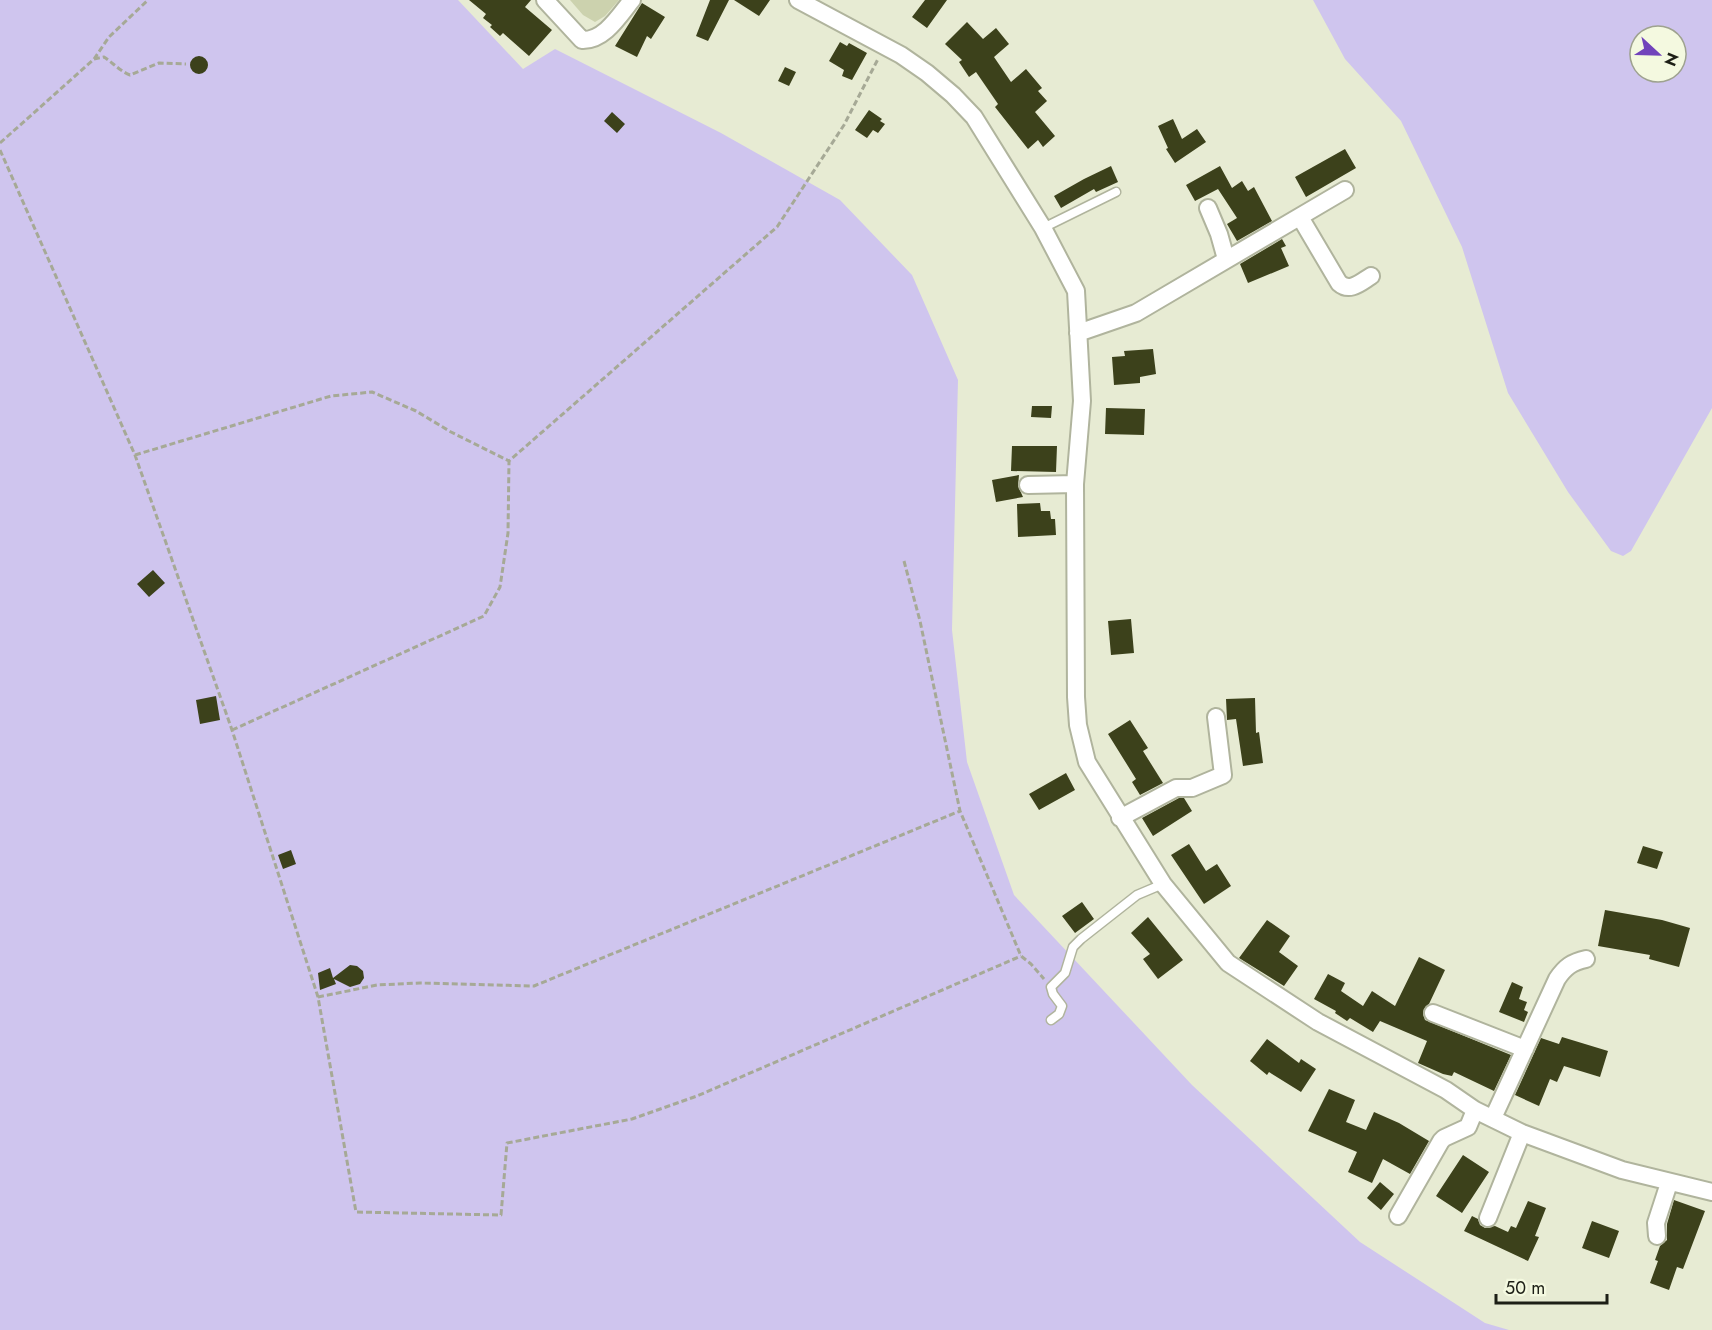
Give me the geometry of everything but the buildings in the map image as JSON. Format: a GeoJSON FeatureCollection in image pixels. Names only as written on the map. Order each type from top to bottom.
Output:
{"type":"FeatureCollection","features":[{"type":"Feature","properties":{"kind":"street"},"geometry":{"type":"LineString","coordinates":[[545,0],[582,40],[591,40],[610,26],[632,0]]}},
{"type":"Feature","properties":{"kind":"street"},"geometry":{"type":"LineString","coordinates":[[798,0],[901,55],[953,95],[974,117],[1043,228],[1076,291],[1082,401],[1076,484],[1078,725],[1087,762],[1163,884],[1228,963],[1318,1022],[1446,1090],[1492,1119],[1522,1133],[1622,1170],[1712,1192]]}},
{"type":"Feature","properties":{"kind":"street"},"geometry":{"type":"LineString","coordinates":[[1078,333],[1136,313],[1345,190]]}},
{"type":"Feature","properties":{"kind":"street"},"geometry":{"type":"LineString","coordinates":[[1208,208],[1220,234],[1226,259]]}},
{"type":"Feature","properties":{"kind":"street"},"geometry":{"type":"LineString","coordinates":[[1300,217],[1343,287],[1351,288],[1371,276]]}},
{"type":"Feature","properties":{"kind":"street"},"geometry":{"type":"LineString","coordinates":[[1028,485],[1076,484]]}},
{"type":"Feature","properties":{"kind":"street"},"geometry":{"type":"LineString","coordinates":[[1120,818],[1176,788],[1192,788],[1223,775],[1216,717]]}},
{"type":"Feature","properties":{"kind":"street"},"geometry":{"type":"LineString","coordinates":[[1492,1119],[1557,979],[1563,969],[1574,962],[1586,959]]}},
{"type":"Feature","properties":{"kind":"street"},"geometry":{"type":"LineString","coordinates":[[1433,1013],[1525,1049]]}},
{"type":"Feature","properties":{"kind":"street"},"geometry":{"type":"LineString","coordinates":[[1398,1216],[1441,1141],[1468,1127],[1476,1110]]}},
{"type":"Feature","properties":{"kind":"street"},"geometry":{"type":"LineString","coordinates":[[1488,1218],[1522,1133]]}},
{"type":"Feature","properties":{"kind":"street"},"geometry":{"type":"LineString","coordinates":[[1657,1236],[1656,1223],[1669,1183]]}},
{"type":"Feature","properties":{"kind":"lane"},"geometry":{"type":"LineString","coordinates":[[1043,228],[1116,192]]}},
{"type":"Feature","properties":{"kind":"lane"},"geometry":{"type":"LineString","coordinates":[[1051,1020],[1059,1014],[1062,1006],[1051,987],[1065,973],[1073,947],[1137,895],[1163,884]]}},
{"type":"Feature","properties":{"kind":"path"},"geometry":{"type":"LineString","coordinates":[[0,143],[94,59],[109,37],[148,0]]}},
{"type":"Feature","properties":{"kind":"path"},"geometry":{"type":"LineString","coordinates":[[232,730],[484,616],[500,587],[508,533],[509,461],[777,227],[844,125],[884,46]]}},
{"type":"Feature","properties":{"kind":"path"},"geometry":{"type":"LineString","coordinates":[[94,59],[104,57],[116,64],[122,72],[130,75],[159,63],[186,64]]}},
{"type":"Feature","properties":{"kind":"path"},"geometry":{"type":"LineString","coordinates":[[0,150],[135,455],[232,730],[318,997],[356,1212],[501,1215],[507,1143],[632,1119],[697,1096],[1021,956]]}},
{"type":"Feature","properties":{"kind":"path"},"geometry":{"type":"LineString","coordinates":[[135,455],[331,396],[372,392],[416,411],[451,432],[509,461]]}},
{"type":"Feature","properties":{"kind":"path"},"geometry":{"type":"LineString","coordinates":[[904,561],[920,621],[960,811],[1021,956],[1051,987]]}},
{"type":"Feature","properties":{"kind":"path"},"geometry":{"type":"LineString","coordinates":[[318,997],[377,985],[420,983],[534,986],[960,811]]}},
{"type":"Feature","properties":{"kind":"green space"},"geometry":{"type":"Polygon","coordinates":[[[570,0],[619,0],[605,16],[595,22],[583,15],[570,0]]]}},
{"type":"Feature","properties":{"kind":"shaded area"},"geometry":{"type":"Polygon","coordinates":[[[0,0],[458,0],[523,69],[555,49],[721,133],[840,200],[912,275],[958,380],[952,630],[967,762],[1014,895],[1192,1085],[1360,1242],[1485,1323],[1509,1330],[0,1330],[0,0]]]}},
{"type":"Feature","properties":{"kind":"shaded area"},"geometry":{"type":"Polygon","coordinates":[[[1313,0],[1712,0],[1712,408],[1631,551],[1623,556],[1611,551],[1568,492],[1508,393],[1462,247],[1401,121],[1345,59],[1313,0]]]}}]}
